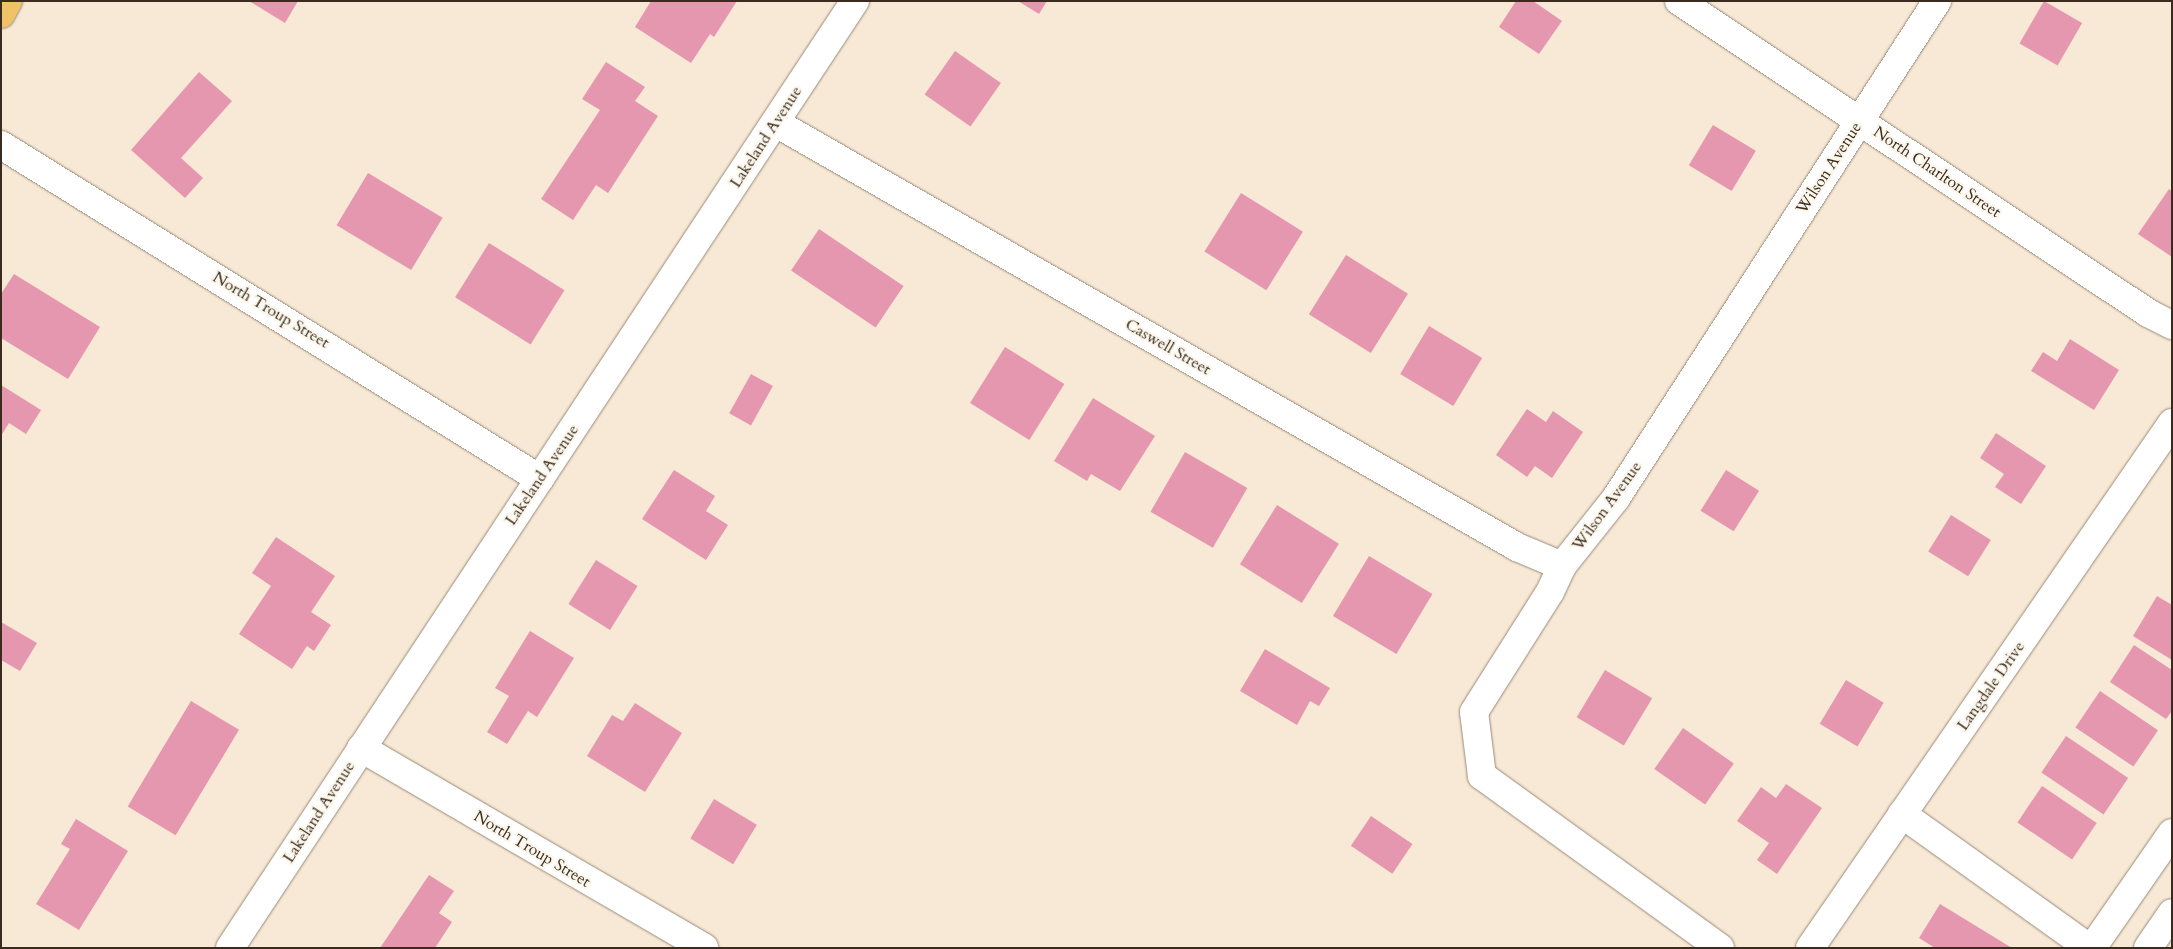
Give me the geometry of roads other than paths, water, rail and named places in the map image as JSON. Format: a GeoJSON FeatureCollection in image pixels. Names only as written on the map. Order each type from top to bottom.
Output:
{"type":"FeatureCollection","features":[{"type":"Feature","properties":{"kind":"main road"},"geometry":{"type":"LineString","coordinates":[[1,14],[8,1]]}},
{"type":"Feature","properties":{"kind":"street","name":"Lakeland Avenue"},"geometry":{"type":"LineString","coordinates":[[230,948],[855,1]]}},
{"type":"Feature","properties":{"kind":"street","name":"North Charlton Street"},"geometry":{"type":"LineString","coordinates":[[1679,1],[2148,313],[2172,325]]}},
{"type":"Feature","properties":{"kind":"street","name":"Wilson Avenue"},"geometry":{"type":"LineString","coordinates":[[1720,948],[1482,776],[1474,712],[1550,592],[1562,566],[1616,498],[1937,1]]}},
{"type":"Feature","properties":{"kind":"street","name":"Caswell Street"},"geometry":{"type":"LineString","coordinates":[[776,123],[1517,547],[1562,566]]}},
{"type":"Feature","properties":{"kind":"street","name":"North Troup Street"},"geometry":{"type":"LineString","coordinates":[[1,145],[540,479]]}},
{"type":"Feature","properties":{"kind":"street","name":"Langdale Drive"},"geometry":{"type":"LineString","coordinates":[[1810,948],[2172,423]]}},
{"type":"Feature","properties":{"kind":"street","name":"North Troup Street"},"geometry":{"type":"LineString","coordinates":[[362,748],[704,948]]}},
{"type":"Feature","properties":{"kind":"street"},"geometry":{"type":"LineString","coordinates":[[1902,814],[2091,948],[2172,833]]}},
{"type":"Feature","properties":{"kind":"street"},"geometry":{"type":"LineString","coordinates":[[2148,948],[2172,913]]}}]}
